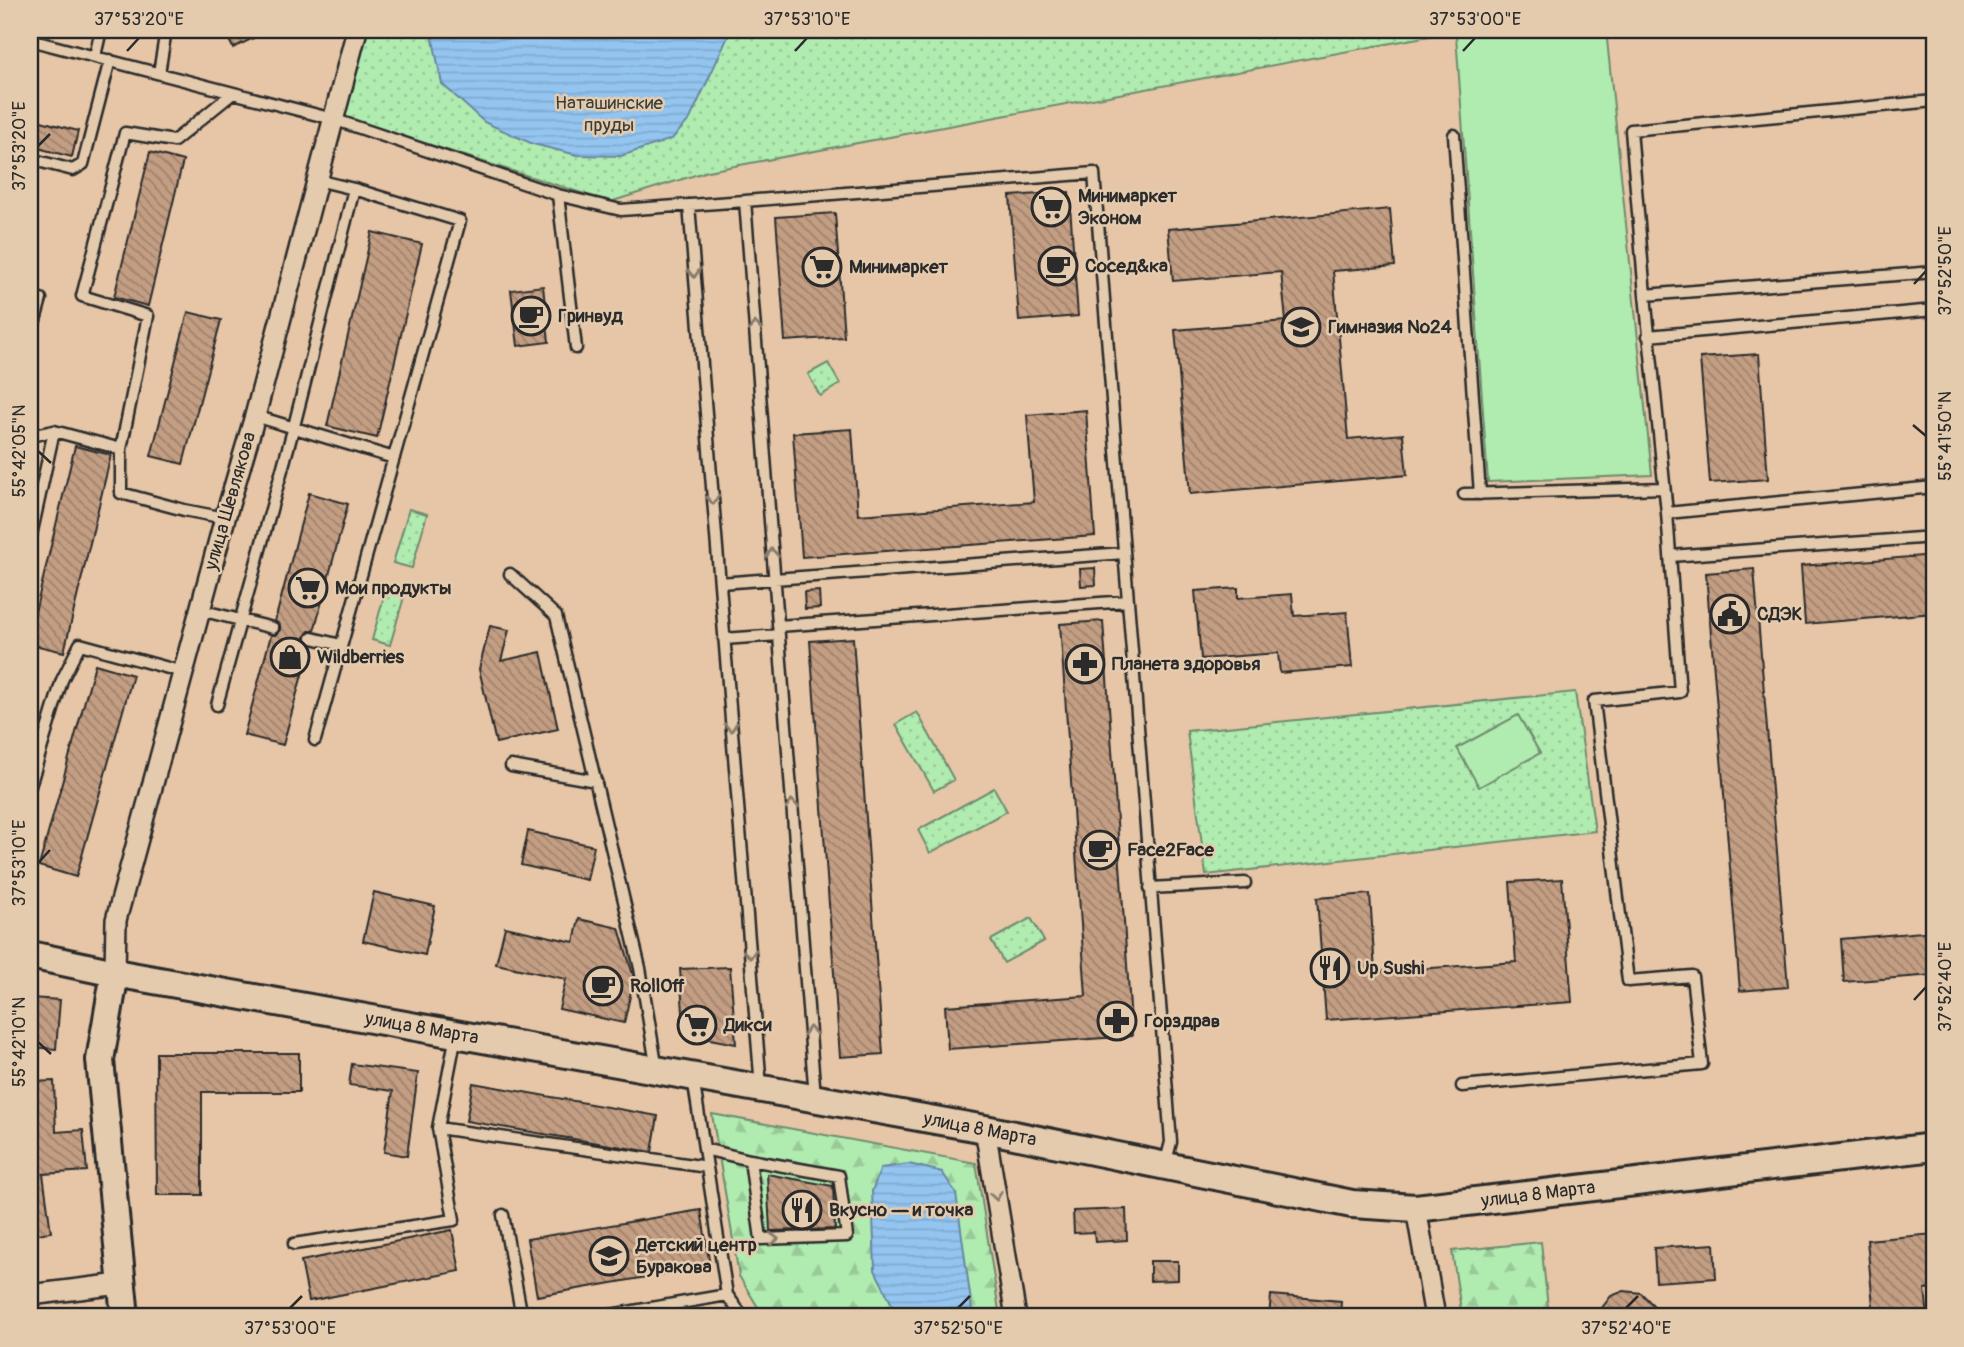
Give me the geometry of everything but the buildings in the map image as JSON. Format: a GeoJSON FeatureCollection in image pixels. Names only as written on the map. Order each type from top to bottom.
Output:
{"type":"FeatureCollection","features":[{"type":"Feature","properties":{"kind":"street","name":"улица Шевлякова"},"geometry":{"type":"LineString","coordinates":[[115,973],[116,920],[255,416],[357,30]]}},
{"type":"Feature","properties":{"kind":"street","name":"улица 8 Марта"},"geometry":{"type":"LineString","coordinates":[[30,956],[985,1129],[1353,1204],[1416,1208],[1934,1147]]}},
{"type":"Feature","properties":{"kind":"street"},"geometry":{"type":"LineString","coordinates":[[115,973],[100,1060],[125,1317]]}},
{"type":"Feature","properties":{"kind":"street"},"geometry":{"type":"LineString","coordinates":[[985,1129],[1016,1317]]}},
{"type":"Feature","properties":{"kind":"street"},"geometry":{"type":"LineString","coordinates":[[1416,1208],[1435,1317]]}},
{"type":"Feature","properties":{"kind":"street"},"geometry":{"type":"LineString","coordinates":[[30,1295],[120,1284]]}},
{"type":"Feature","properties":{"kind":"lane"},"geometry":{"type":"LineString","coordinates":[[95,57],[102,30]]}},
{"type":"Feature","properties":{"kind":"lane"},"geometry":{"type":"LineString","coordinates":[[159,73],[166,30]]}},
{"type":"Feature","properties":{"kind":"lane"},"geometry":{"type":"LineString","coordinates":[[30,40],[333,119],[558,195],[621,210],[1094,173],[1171,1142],[1165,1166]]}},
{"type":"Feature","properties":{"kind":"lane"},"geometry":{"type":"LineString","coordinates":[[30,159],[73,170],[83,164],[110,61]]}},
{"type":"Feature","properties":{"kind":"lane"},"geometry":{"type":"LineString","coordinates":[[225,518],[121,493],[121,449],[148,316],[82,296],[125,133],[174,141],[233,93]]}},
{"type":"Feature","properties":{"kind":"lane"},"geometry":{"type":"LineString","coordinates":[[1461,1086],[1702,1064],[1692,976],[1628,981],[1594,701],[1680,692],[1667,513],[1648,335],[1631,130],[1934,101]]}},
{"type":"Feature","properties":{"kind":"lane"},"geometry":{"type":"LineString","coordinates":[[1454,135],[1480,494]]}},
{"type":"Feature","properties":{"kind":"lane"},"geometry":{"type":"LineString","coordinates":[[314,740],[460,220],[316,180]]}},
{"type":"Feature","properties":{"kind":"lane"},"geometry":{"type":"LineString","coordinates":[[216,705],[293,430],[354,189]]}},
{"type":"Feature","properties":{"kind":"lane"},"geometry":{"type":"LineString","coordinates":[[558,195],[576,348]]}},
{"type":"Feature","properties":{"kind":"lane"},"geometry":{"type":"LineString","coordinates":[[745,201],[816,1099]]}},
{"type":"Feature","properties":{"kind":"lane"},"geometry":{"type":"LineString","coordinates":[[689,205],[761,1089]]}},
{"type":"Feature","properties":{"kind":"lane"},"geometry":{"type":"LineString","coordinates":[[1645,295],[1934,272]]}},
{"type":"Feature","properties":{"kind":"lane"},"geometry":{"type":"LineString","coordinates":[[30,338],[41,299]]}},
{"type":"Feature","properties":{"kind":"lane"},"geometry":{"type":"LineString","coordinates":[[1648,335],[1934,310]]}},
{"type":"Feature","properties":{"kind":"lane"},"geometry":{"type":"LineString","coordinates":[[255,416],[293,430],[394,458]]}},
{"type":"Feature","properties":{"kind":"lane"},"geometry":{"type":"LineString","coordinates":[[30,436],[54,431],[121,449]]}},
{"type":"Feature","properties":{"kind":"lane"},"geometry":{"type":"LineString","coordinates":[[30,540],[54,431]]}},
{"type":"Feature","properties":{"kind":"lane"},"geometry":{"type":"LineString","coordinates":[[1667,513],[1934,486]]}},
{"type":"Feature","properties":{"kind":"lane"},"geometry":{"type":"LineString","coordinates":[[1464,494],[1664,488]]}},
{"type":"Feature","properties":{"kind":"lane"},"geometry":{"type":"LineString","coordinates":[[1670,556],[1934,537]]}},
{"type":"Feature","properties":{"kind":"lane"},"geometry":{"type":"LineString","coordinates":[[720,583],[1124,553]]}},
{"type":"Feature","properties":{"kind":"lane"},"geometry":{"type":"LineString","coordinates":[[510,574],[556,616],[640,968],[657,1070]]}},
{"type":"Feature","properties":{"kind":"lane"},"geometry":{"type":"LineString","coordinates":[[724,639],[779,631],[1128,601]]}},
{"type":"Feature","properties":{"kind":"lane"},"geometry":{"type":"LineString","coordinates":[[200,610],[273,628]]}},
{"type":"Feature","properties":{"kind":"lane"},"geometry":{"type":"LineString","coordinates":[[312,638],[341,645]]}},
{"type":"Feature","properties":{"kind":"lane"},"geometry":{"type":"LineString","coordinates":[[30,786],[62,680],[80,644],[183,672]]}},
{"type":"Feature","properties":{"kind":"lane"},"geometry":{"type":"LineString","coordinates":[[511,766],[596,781]]}},
{"type":"Feature","properties":{"kind":"lane"},"geometry":{"type":"LineString","coordinates":[[1150,888],[1245,883]]}},
{"type":"Feature","properties":{"kind":"lane"},"geometry":{"type":"LineString","coordinates":[[293,1244],[454,1220],[438,1128],[456,1034]]}},
{"type":"Feature","properties":{"kind":"lane"},"geometry":{"type":"LineString","coordinates":[[693,1077],[727,1295],[743,1317]]}},
{"type":"Feature","properties":{"kind":"lane"},"geometry":{"type":"LineString","coordinates":[[438,1128],[707,1167]]}},
{"type":"Feature","properties":{"kind":"lane"},"geometry":{"type":"LineString","coordinates":[[704,1149],[839,1176],[847,1236],[761,1239],[750,1160]]}},
{"type":"Feature","properties":{"kind":"lane"},"geometry":{"type":"LineString","coordinates":[[503,1215],[522,1317]]}},
{"type":"Feature","properties":{"kind":"lane"},"geometry":{"type":"LineString","coordinates":[[599,1317],[727,1295]]}},
{"type":"Feature","properties":{"kind":"green space","name":"Наташинские пруды"},"geometry":{"type":"Polygon","coordinates":[[[364,30],[1461,30],[708,171],[610,202],[340,116],[364,30]]]}},
{"type":"Feature","properties":{"kind":"green space"},"geometry":{"type":"Polygon","coordinates":[[[1492,30],[1606,30],[1652,475],[1488,482],[1456,35],[1492,30]]]}},
{"type":"Feature","properties":{"kind":"green space"},"geometry":{"type":"Polygon","coordinates":[[[828,363],[840,384],[820,396],[808,374],[828,363]]]}},
{"type":"Feature","properties":{"kind":"green space"},"geometry":{"type":"Polygon","coordinates":[[[409,509],[427,514],[412,568],[393,563],[409,509]]]}},
{"type":"Feature","properties":{"kind":"green space"},"geometry":{"type":"Polygon","coordinates":[[[387,585],[406,590],[390,645],[372,640],[387,585]]]}},
{"type":"Feature","properties":{"kind":"green space"},"geometry":{"type":"Polygon","coordinates":[[[1575,692],[1595,831],[1206,875],[1187,731],[1575,692]]]}},
{"type":"Feature","properties":{"kind":"green space"},"geometry":{"type":"Polygon","coordinates":[[[917,712],[954,780],[934,791],[896,724],[917,712]]]}},
{"type":"Feature","properties":{"kind":"green space"},"geometry":{"type":"Polygon","coordinates":[[[1518,715],[1540,753],[1479,787],[1457,748],[1518,715]]]}},
{"type":"Feature","properties":{"kind":"green space"},"geometry":{"type":"Polygon","coordinates":[[[994,788],[1007,811],[930,853],[918,830],[994,788]]]}},
{"type":"Feature","properties":{"kind":"green space"},"geometry":{"type":"Polygon","coordinates":[[[1031,918],[1044,941],[1004,963],[991,940],[1031,918]]]}},
{"type":"Feature","properties":{"kind":"green space"},"geometry":{"type":"Polygon","coordinates":[[[712,1114],[976,1163],[1000,1317],[764,1317],[739,1276],[712,1114]]]}},
{"type":"Feature","properties":{"kind":"green space"},"geometry":{"type":"Polygon","coordinates":[[[1541,1242],[1549,1317],[1462,1317],[1452,1251],[1541,1242]]]}},
{"type":"Feature","properties":{"kind":"water","name":"Наташинские пруды"},"geometry":{"type":"Polygon","coordinates":[[[431,30],[731,30],[690,119],[672,139],[621,156],[577,155],[533,144],[484,122],[442,84],[431,30]]]}},
{"type":"Feature","properties":{"kind":"water"},"geometry":{"type":"Polygon","coordinates":[[[909,1164],[942,1172],[956,1193],[973,1317],[898,1317],[875,1270],[872,1191],[881,1168],[909,1164]]]}},
{"type":"Feature","properties":{"kind":"place","name":"Минимаркет Эконом"},"geometry":{"type":"Point","coordinates":[1051,207]}},
{"type":"Feature","properties":{"kind":"place","name":"Сосед&ка"},"geometry":{"type":"Point","coordinates":[1058,266]}},
{"type":"Feature","properties":{"kind":"place","name":"Минимаркет"},"geometry":{"type":"Point","coordinates":[822,267]}},
{"type":"Feature","properties":{"kind":"place","name":"Гринвуд"},"geometry":{"type":"Point","coordinates":[531,316]}},
{"type":"Feature","properties":{"kind":"place","name":"Гимназия №24"},"geometry":{"type":"Point","coordinates":[1301,327]}},
{"type":"Feature","properties":{"kind":"place","name":"Мои продукты"},"geometry":{"type":"Point","coordinates":[308,588]}},
{"type":"Feature","properties":{"kind":"place","name":"СДЭК"},"geometry":{"type":"Point","coordinates":[1730,614]}},
{"type":"Feature","properties":{"kind":"place","name":"Wildberries"},"geometry":{"type":"Point","coordinates":[290,657]}},
{"type":"Feature","properties":{"kind":"place","name":"Планета здоровья"},"geometry":{"type":"Point","coordinates":[1085,664]}},
{"type":"Feature","properties":{"kind":"place","name":"Face2Face"},"geometry":{"type":"Point","coordinates":[1100,850]}},
{"type":"Feature","properties":{"kind":"place","name":"Up Sushi"},"geometry":{"type":"Point","coordinates":[1330,968]}},
{"type":"Feature","properties":{"kind":"place","name":"RollOff"},"geometry":{"type":"Point","coordinates":[603,986]}},
{"type":"Feature","properties":{"kind":"place","name":"Горздрав"},"geometry":{"type":"Point","coordinates":[1117,1021]}},
{"type":"Feature","properties":{"kind":"place","name":"Дикси"},"geometry":{"type":"Point","coordinates":[697,1025]}},
{"type":"Feature","properties":{"kind":"place","name":"Вкусно — и точка"},"geometry":{"type":"Point","coordinates":[802,1210]}},
{"type":"Feature","properties":{"kind":"place","name":"Детский центр Буракова"},"geometry":{"type":"Point","coordinates":[609,1256]}}]}
